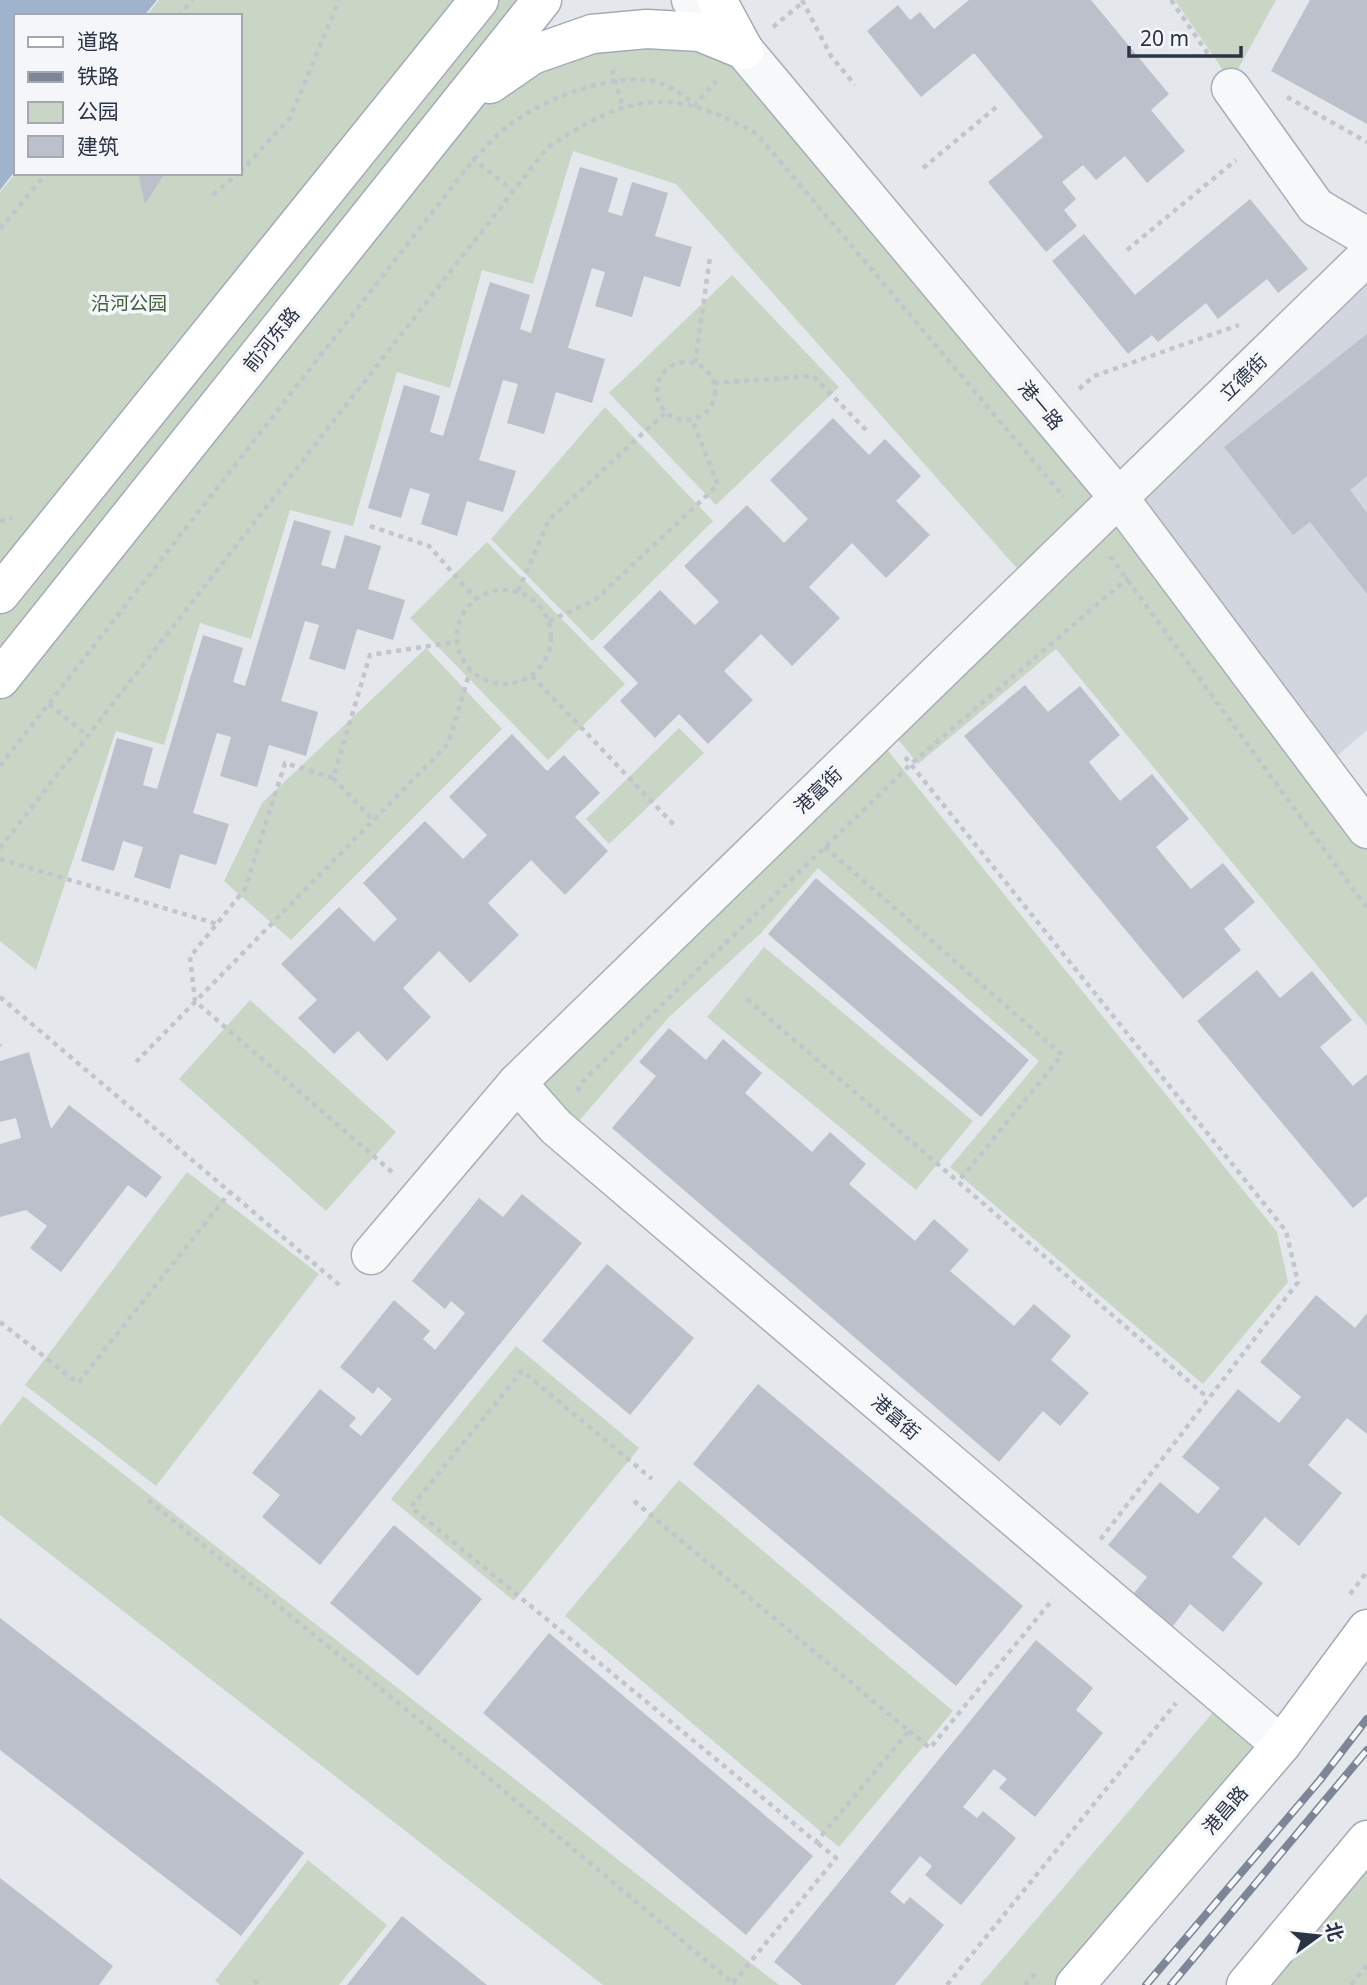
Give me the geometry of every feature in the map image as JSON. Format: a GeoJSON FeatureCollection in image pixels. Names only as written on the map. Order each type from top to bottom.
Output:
{"type":"FeatureCollection","features":[{"type":"Feature","properties":{"kind":"main road"},"geometry":{"type":"LineString","coordinates":[[0,594],[479,0]]}},
{"type":"Feature","properties":{"kind":"main road","name":"前河东路"},"geometry":{"type":"LineString","coordinates":[[0,679],[542,0]]}},
{"type":"Feature","properties":{"kind":"main road"},"geometry":{"type":"LineString","coordinates":[[717,0],[744,50]]}},
{"type":"Feature","properties":{"kind":"main road"},"geometry":{"type":"LineString","coordinates":[[422,150],[484,88],[533,55],[592,34],[648,29],[701,32],[744,50]]}},
{"type":"Feature","properties":{"kind":"main road","name":"港昌路"},"geometry":{"type":"LineString","coordinates":[[1075,1985],[1281,1745],[1367,1629]]}},
{"type":"Feature","properties":{"kind":"main road"},"geometry":{"type":"LineString","coordinates":[[1246,1985],[1367,1840]]}},
{"type":"Feature","properties":{"kind":"street","name":"港一路"},"geometry":{"type":"LineString","coordinates":[[691,0],[744,50],[1119,498],[1367,829]]}},
{"type":"Feature","properties":{"kind":"street"},"geometry":{"type":"LineString","coordinates":[[1231,88],[1316,207],[1367,237]]}},
{"type":"Feature","properties":{"kind":"street","name":"立德街"},"geometry":{"type":"LineString","coordinates":[[1119,498],[1367,256]]}},
{"type":"Feature","properties":{"kind":"street","name":"港富街"},"geometry":{"type":"LineString","coordinates":[[371,1255],[517,1083],[1119,498]]}},
{"type":"Feature","properties":{"kind":"street","name":"港富街"},"geometry":{"type":"LineString","coordinates":[[517,1083],[556,1127],[1281,1745]]}},
{"type":"Feature","properties":{"kind":"path"},"geometry":{"type":"LineString","coordinates":[[180,14],[192,0]]}},
{"type":"Feature","properties":{"kind":"path"},"geometry":{"type":"LineString","coordinates":[[242,170],[290,118],[339,0]]}},
{"type":"Feature","properties":{"kind":"path"},"geometry":{"type":"LineString","coordinates":[[802,0],[831,56],[855,85]]}},
{"type":"Feature","properties":{"kind":"path"},"geometry":{"type":"LineString","coordinates":[[1171,0],[1231,88]]}},
{"type":"Feature","properties":{"kind":"path"},"geometry":{"type":"LineString","coordinates":[[0,766],[474,159],[507,126],[537,107],[573,92],[615,82],[652,81],[678,90],[695,105]]}},
{"type":"Feature","properties":{"kind":"path"},"geometry":{"type":"LineString","coordinates":[[1277,92],[1367,142]]}},
{"type":"Feature","properties":{"kind":"path"},"geometry":{"type":"LineString","coordinates":[[0,848],[547,148],[588,120],[624,107],[659,100],[695,105],[724,116],[757,134],[1089,527],[1367,908]]}},
{"type":"Feature","properties":{"kind":"path"},"geometry":{"type":"LineString","coordinates":[[923,168],[1000,104]]}},
{"type":"Feature","properties":{"kind":"path"},"geometry":{"type":"LineString","coordinates":[[1127,250],[1301,105]]}},
{"type":"Feature","properties":{"kind":"path"},"geometry":{"type":"LineString","coordinates":[[422,150],[474,159],[512,190]]}},
{"type":"Feature","properties":{"kind":"path"},"geometry":{"type":"LineString","coordinates":[[0,229],[45,175]]}},
{"type":"Feature","properties":{"kind":"path"},"geometry":{"type":"LineString","coordinates":[[213,195],[237,175]]}},
{"type":"Feature","properties":{"kind":"path"},"geometry":{"type":"LineString","coordinates":[[695,363],[710,257]]}},
{"type":"Feature","properties":{"kind":"path"},"geometry":{"type":"LineString","coordinates":[[1019,444],[1094,376],[1250,321]]}},
{"type":"Feature","properties":{"kind":"path"},"geometry":{"type":"LineString","coordinates":[[695,363],[710,374],[714,383],[715,392],[709,410],[692,419],[674,417],[666,412],[658,394],[662,376],[676,364],[695,363]]}},
{"type":"Feature","properties":{"kind":"path"},"geometry":{"type":"LineString","coordinates":[[714,383],[813,376],[869,433]]}},
{"type":"Feature","properties":{"kind":"path"},"geometry":{"type":"LineString","coordinates":[[518,591],[548,520],[666,412]]}},
{"type":"Feature","properties":{"kind":"path"},"geometry":{"type":"LineString","coordinates":[[549,621],[595,600],[718,485],[692,419]]}},
{"type":"Feature","properties":{"kind":"path"},"geometry":{"type":"LineString","coordinates":[[370,526],[429,545],[475,598]]}},
{"type":"Feature","properties":{"kind":"path"},"geometry":{"type":"LineString","coordinates":[[556,1127],[584,1080],[911,764],[1127,580],[1158,550]]}},
{"type":"Feature","properties":{"kind":"path"},"geometry":{"type":"LineString","coordinates":[[503,589],[518,591],[542,608],[549,621],[550,651],[532,676],[517,683],[500,685],[485,681],[470,671],[461,658],[456,642],[457,625],[464,610],[475,598],[503,589]]}},
{"type":"Feature","properties":{"kind":"path"},"geometry":{"type":"LineString","coordinates":[[333,778],[370,655],[456,642]]}},
{"type":"Feature","properties":{"kind":"path"},"geometry":{"type":"LineString","coordinates":[[136,1062],[448,744],[470,671]]}},
{"type":"Feature","properties":{"kind":"path"},"geometry":{"type":"LineString","coordinates":[[532,676],[676,827]]}},
{"type":"Feature","properties":{"kind":"path"},"geometry":{"type":"LineString","coordinates":[[49,704],[88,736]]}},
{"type":"Feature","properties":{"kind":"path"},"geometry":{"type":"LineString","coordinates":[[634,1501],[930,1748],[1076,1571],[1298,1282],[1286,1231],[882,728]]}},
{"type":"Feature","properties":{"kind":"path"},"geometry":{"type":"LineString","coordinates":[[373,820],[333,778],[285,763],[245,890],[190,957],[195,1001],[420,1197]]}},
{"type":"Feature","properties":{"kind":"path"},"geometry":{"type":"LineString","coordinates":[[825,847],[1062,1055],[958,1182]]}},
{"type":"Feature","properties":{"kind":"path"},"geometry":{"type":"LineString","coordinates":[[0,859],[217,924]]}},
{"type":"Feature","properties":{"kind":"path"},"geometry":{"type":"LineString","coordinates":[[0,997],[343,1288]]}},
{"type":"Feature","properties":{"kind":"path"},"geometry":{"type":"LineString","coordinates":[[747,999],[1208,1398]]}},
{"type":"Feature","properties":{"kind":"path"},"geometry":{"type":"LineString","coordinates":[[0,1322],[78,1383],[230,1192]]}},
{"type":"Feature","properties":{"kind":"path"},"geometry":{"type":"LineString","coordinates":[[148,1500],[446,1742],[734,1984],[836,1858],[411,1507],[522,1371],[652,1479]]}},
{"type":"Feature","properties":{"kind":"path"},"geometry":{"type":"LineString","coordinates":[[947,1985],[1198,1675]]}},
{"type":"Feature","properties":{"kind":"path"},"geometry":{"type":"LineString","coordinates":[[816,1842],[909,1731]]}},
{"type":"Feature","properties":{"kind":"path"},"geometry":{"type":"LineString","coordinates":[[1351,1985],[1367,1965]]}},
{"type":"Feature","properties":{"kind":"path"},"geometry":{"type":"LineString","coordinates":[[254,1980],[260,1985]]}},
{"type":"Feature","properties":{"kind":"shaded area"},"geometry":{"type":"Polygon","coordinates":[[[1367,260],[1367,730],[1324,767],[1122,498],[1367,260]]]}},
{"type":"Feature","properties":{"kind":"green space","name":"沿河公园"},"geometry":{"type":"Polygon","coordinates":[[[159,0],[536,0],[0,673],[0,192],[14,175],[242,175],[242,14],[148,14],[159,0]]]}},
{"type":"Feature","properties":{"kind":"green space"},"geometry":{"type":"Polygon","coordinates":[[[1175,0],[1276,0],[1231,82],[1175,0]]]}},
{"type":"Feature","properties":{"kind":"green space"},"geometry":{"type":"Polygon","coordinates":[[[651,36],[738,56],[1105,493],[1021,573],[676,184],[573,151],[533,284],[482,270],[450,388],[397,372],[353,526],[290,510],[251,639],[200,623],[164,745],[116,731],[36,970],[0,941],[0,693],[487,97],[535,62],[651,36]]]}},
{"type":"Feature","properties":{"kind":"green space"},"geometry":{"type":"Polygon","coordinates":[[[732,275],[839,387],[716,505],[609,393],[732,275]]]}},
{"type":"Feature","properties":{"kind":"green space"},"geometry":{"type":"Polygon","coordinates":[[[605,407],[713,521],[592,641],[491,539],[605,407]]]}},
{"type":"Feature","properties":{"kind":"green space"},"geometry":{"type":"Polygon","coordinates":[[[1119,512],[1367,845],[1367,1026],[1056,649],[918,764],[893,733],[1119,512]]]}},
{"type":"Feature","properties":{"kind":"green space"},"geometry":{"type":"Polygon","coordinates":[[[487,542],[625,684],[548,760],[410,618],[487,542]]]}},
{"type":"Feature","properties":{"kind":"green space"},"geometry":{"type":"Polygon","coordinates":[[[426,648],[502,729],[291,940],[224,881],[262,803],[426,648]]]}},
{"type":"Feature","properties":{"kind":"green space"},"geometry":{"type":"Polygon","coordinates":[[[679,728],[704,753],[609,844],[586,819],[679,728]]]}},
{"type":"Feature","properties":{"kind":"green space"},"geometry":{"type":"Polygon","coordinates":[[[881,742],[1277,1232],[1288,1282],[1203,1384],[950,1167],[1039,1061],[818,868],[761,933],[669,1017],[578,1122],[534,1080],[881,742]]]}},
{"type":"Feature","properties":{"kind":"green space"},"geometry":{"type":"Polygon","coordinates":[[[764,947],[973,1121],[916,1190],[707,1017],[764,947]]]}},
{"type":"Feature","properties":{"kind":"green space"},"geometry":{"type":"Polygon","coordinates":[[[250,1000],[396,1132],[326,1211],[179,1079],[250,1000]]]}},
{"type":"Feature","properties":{"kind":"green space"},"geometry":{"type":"Polygon","coordinates":[[[187,1172],[319,1274],[156,1486],[25,1385],[187,1172]]]}},
{"type":"Feature","properties":{"kind":"green space"},"geometry":{"type":"Polygon","coordinates":[[[516,1346],[639,1448],[514,1601],[391,1499],[516,1346]]]}},
{"type":"Feature","properties":{"kind":"green space"},"geometry":{"type":"Polygon","coordinates":[[[23,1396],[779,1985],[603,1985],[0,1515],[0,1426],[23,1396]]]}},
{"type":"Feature","properties":{"kind":"green space"},"geometry":{"type":"Polygon","coordinates":[[[679,1480],[953,1711],[839,1847],[565,1616],[679,1480]]]}},
{"type":"Feature","properties":{"kind":"green space"},"geometry":{"type":"Polygon","coordinates":[[[1222,1702],[1275,1746],[1070,1985],[980,1985],[1222,1702]]]}},
{"type":"Feature","properties":{"kind":"green space"},"geometry":{"type":"Polygon","coordinates":[[[1367,1851],[1367,1985],[1257,1985],[1367,1851]]]}},
{"type":"Feature","properties":{"kind":"green space"},"geometry":{"type":"Polygon","coordinates":[[[308,1860],[387,1925],[339,1985],[220,1985],[215,1981],[308,1860]]]}},
{"type":"Feature","properties":{"kind":"water"},"geometry":{"type":"Polygon","coordinates":[[[0,0],[157,0],[146,14],[14,14],[14,172],[0,190],[0,0]]]}},
{"type":"Feature","properties":{"kind":"building"},"geometry":{"type":"Polygon","coordinates":[[[969,0],[1091,0],[1169,94],[1151,110],[1185,151],[1147,183],[1125,156],[1096,180],[1083,165],[1062,182],[1076,199],[1064,210],[1077,226],[1046,252],[988,182],[1043,137],[974,53],[921,97],[867,31],[898,5],[910,20],[920,12],[934,29],[969,0]]]}},
{"type":"Feature","properties":{"kind":"building"},"geometry":{"type":"Polygon","coordinates":[[[1310,0],[1367,0],[1367,124],[1271,71],[1310,0]]]}},
{"type":"Feature","properties":{"kind":"building"},"geometry":{"type":"Polygon","coordinates":[[[580,167],[618,178],[608,212],[622,216],[632,182],[668,193],[655,236],[692,247],[680,287],[644,276],[632,317],[595,306],[605,272],[592,268],[568,348],[605,359],[592,403],[556,392],[544,434],[507,423],[518,384],[503,380],[479,460],[516,471],[503,512],[467,501],[457,536],[421,524],[430,494],[410,488],[401,518],[368,508],[404,385],[440,396],[430,432],[443,436],[490,282],[530,295],[520,329],[531,333],[580,167]]]}},
{"type":"Feature","properties":{"kind":"building"},"geometry":{"type":"Polygon","coordinates":[[[138,175],[164,175],[145,204],[138,175]]]}},
{"type":"Feature","properties":{"kind":"building"},"geometry":{"type":"Polygon","coordinates":[[[1250,199],[1308,269],[1278,293],[1267,279],[1218,319],[1206,303],[1158,342],[1152,335],[1128,354],[1052,261],[1084,234],[1135,295],[1250,199]]]}},
{"type":"Feature","properties":{"kind":"building"},"geometry":{"type":"Polygon","coordinates":[[[1367,334],[1367,476],[1350,490],[1367,513],[1367,594],[1310,522],[1293,535],[1224,447],[1367,334]]]}},
{"type":"Feature","properties":{"kind":"building"},"geometry":{"type":"Polygon","coordinates":[[[833,418],[869,455],[885,439],[921,476],[896,501],[930,535],[886,578],[852,543],[809,587],[840,618],[792,666],[761,634],[724,671],[753,700],[708,744],[679,714],[655,738],[620,701],[638,683],[603,647],[660,590],[695,625],[719,602],[684,566],[747,505],[784,543],[808,519],[770,480],[833,418]]]}},
{"type":"Feature","properties":{"kind":"building"},"geometry":{"type":"Polygon","coordinates":[[[294,520],[331,531],[321,565],[335,569],[345,535],[381,546],[368,589],[405,600],[393,640],[357,629],[345,670],[309,659],[319,625],[305,621],[281,701],[318,712],[306,756],[269,745],[257,787],[220,776],[231,737],[217,733],[193,813],[229,824],[216,865],[180,854],[170,889],[134,877],[143,847],[123,841],[114,871],[81,861],[117,738],[153,748],[143,785],[157,789],[203,635],[243,648],[233,682],[245,686],[294,520]]]}},
{"type":"Feature","properties":{"kind":"building"},"geometry":{"type":"Polygon","coordinates":[[[1025,685],[1048,712],[1080,686],[1120,735],[1089,762],[1120,801],[1152,774],[1189,819],[1156,847],[1191,889],[1223,863],[1255,902],[1224,929],[1241,950],[1183,999],[964,736],[1025,685]]]}},
{"type":"Feature","properties":{"kind":"building"},"geometry":{"type":"Polygon","coordinates":[[[512,734],[547,771],[564,755],[600,793],[575,817],[608,851],[565,895],[531,860],[488,903],[519,935],[470,983],[439,951],[403,988],[431,1017],[387,1061],[358,1031],[334,1054],[298,1018],[317,1000],[281,964],[339,907],[374,942],[397,919],[363,883],[425,821],[463,859],[487,835],[449,797],[512,734]]]}},
{"type":"Feature","properties":{"kind":"building"},"geometry":{"type":"Polygon","coordinates":[[[816,878],[1029,1060],[981,1117],[768,934],[816,878]]]}},
{"type":"Feature","properties":{"kind":"building"},"geometry":{"type":"Polygon","coordinates":[[[1257,970],[1280,998],[1312,971],[1352,1020],[1320,1047],[1353,1086],[1367,1074],[1367,1196],[1353,1208],[1197,1021],[1257,970]]]}},
{"type":"Feature","properties":{"kind":"building"},"geometry":{"type":"Polygon","coordinates":[[[669,1028],[706,1060],[723,1039],[762,1073],[745,1093],[812,1152],[830,1132],[866,1164],[849,1184],[915,1241],[934,1219],[969,1250],[950,1271],[1014,1326],[1034,1304],[1071,1336],[1051,1360],[1089,1393],[1060,1426],[1043,1411],[999,1462],[612,1128],[656,1076],[639,1062],[669,1028]]]}},
{"type":"Feature","properties":{"kind":"building"},"geometry":{"type":"Polygon","coordinates":[[[29,1052],[51,1129],[69,1105],[162,1177],[146,1198],[128,1185],[61,1272],[30,1248],[47,1226],[26,1210],[0,1217],[0,1144],[21,1138],[16,1118],[0,1122],[0,1061],[29,1052]]]}},
{"type":"Feature","properties":{"kind":"building"},"geometry":{"type":"Polygon","coordinates":[[[522,1194],[582,1243],[320,1565],[262,1517],[280,1495],[252,1473],[320,1389],[356,1418],[349,1426],[361,1436],[392,1399],[378,1387],[373,1394],[340,1367],[394,1300],[430,1331],[423,1339],[435,1350],[465,1313],[451,1301],[445,1309],[412,1281],[479,1198],[503,1217],[522,1194]]]}},
{"type":"Feature","properties":{"kind":"building"},"geometry":{"type":"Polygon","coordinates":[[[607,1264],[694,1338],[630,1415],[542,1341],[607,1264]]]}},
{"type":"Feature","properties":{"kind":"building"},"geometry":{"type":"Polygon","coordinates":[[[1316,1295],[1355,1328],[1367,1313],[1367,1434],[1347,1418],[1308,1465],[1342,1493],[1299,1546],[1265,1517],[1232,1557],[1263,1583],[1223,1632],[1190,1604],[1170,1630],[1131,1597],[1147,1577],[1108,1545],[1160,1482],[1198,1514],[1220,1488],[1182,1457],[1238,1389],[1279,1423],[1301,1397],[1260,1362],[1316,1295]]]}},
{"type":"Feature","properties":{"kind":"building"},"geometry":{"type":"Polygon","coordinates":[[[758,1384],[1023,1606],[956,1686],[693,1464],[758,1384]]]}},
{"type":"Feature","properties":{"kind":"building"},"geometry":{"type":"Polygon","coordinates":[[[394,1525],[482,1599],[418,1676],[330,1603],[394,1525]]]}},
{"type":"Feature","properties":{"kind":"building"},"geometry":{"type":"Polygon","coordinates":[[[0,1618],[304,1853],[241,1936],[0,1750],[0,1618]]]}},
{"type":"Feature","properties":{"kind":"building"},"geometry":{"type":"Polygon","coordinates":[[[549,1633],[813,1856],[746,1935],[483,1713],[549,1633]]]}},
{"type":"Feature","properties":{"kind":"building"},"geometry":{"type":"Polygon","coordinates":[[[1036,1640],[1093,1688],[1076,1710],[1103,1733],[1035,1817],[999,1788],[1007,1779],[994,1769],[963,1807],[977,1818],[983,1811],[1016,1838],[961,1905],[925,1875],[932,1866],[920,1856],[890,1892],[904,1904],[910,1897],[944,1925],[895,1985],[802,1985],[774,1962],[1036,1640]]]}},
{"type":"Feature","properties":{"kind":"building"},"geometry":{"type":"Polygon","coordinates":[[[0,1878],[113,1966],[99,1985],[0,1985],[0,1878]]]}},
{"type":"Feature","properties":{"kind":"building"},"geometry":{"type":"Polygon","coordinates":[[[402,1916],[487,1985],[347,1985],[402,1916]]]}},
{"type":"Feature","properties":{"kind":"railway"},"geometry":{"type":"LineString","coordinates":[[1146,1985],[1320,1780],[1367,1719]]}},
{"type":"Feature","properties":{"kind":"railway"},"geometry":{"type":"LineString","coordinates":[[1171,1985],[1367,1750]]}}]}
